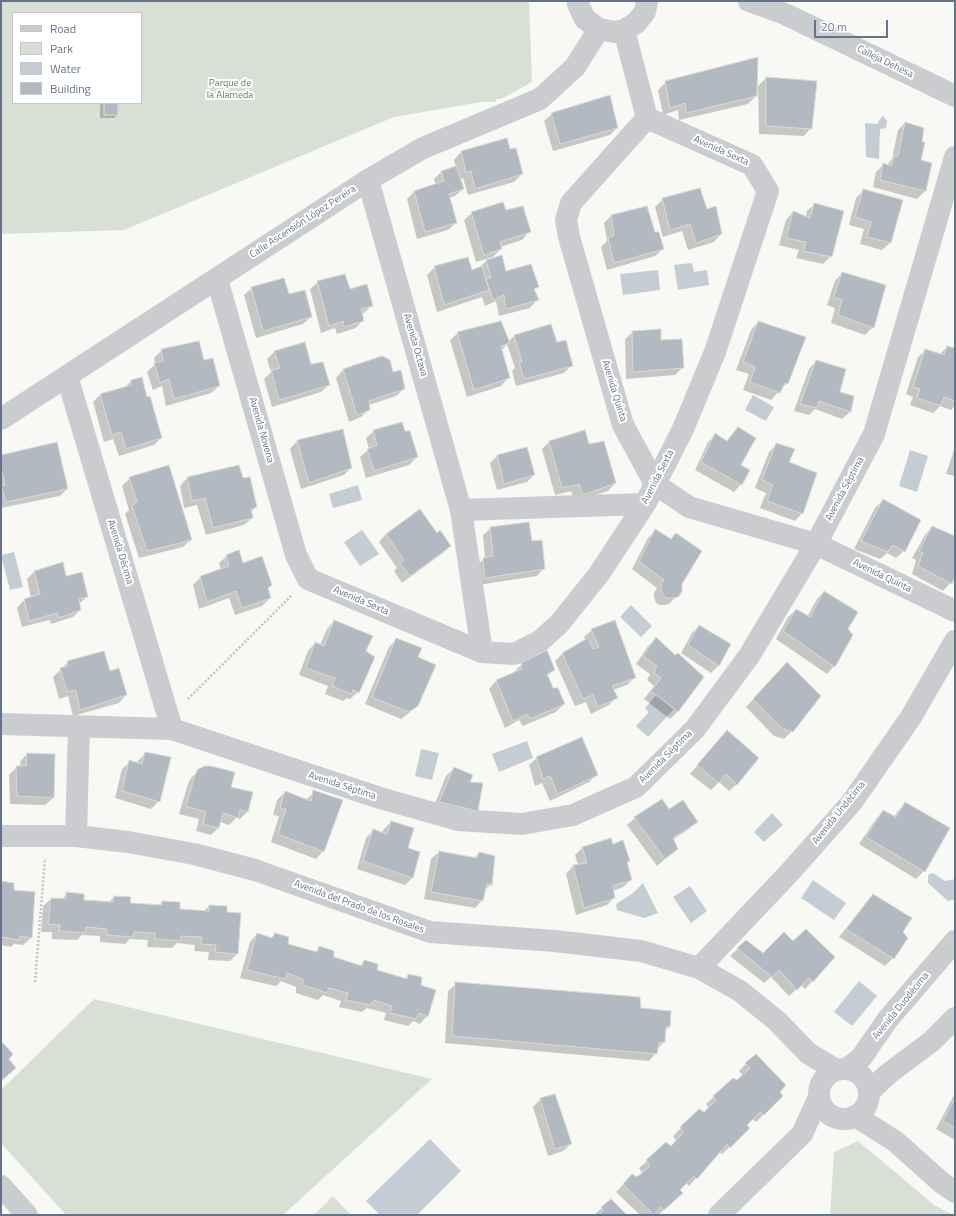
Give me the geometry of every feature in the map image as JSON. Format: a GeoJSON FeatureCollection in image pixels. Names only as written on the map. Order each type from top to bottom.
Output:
{"type":"FeatureCollection","features":[{"type":"Feature","properties":{"kind":"street"},"geometry":{"type":"LineString","coordinates":[[578,1],[585,19],[599,29],[615,32],[624,30],[636,23],[645,12],[647,1]]}},
{"type":"Feature","properties":{"kind":"street","name":"Calleja Dehesa"},"geometry":{"type":"LineString","coordinates":[[749,1],[785,14],[955,96]]}},
{"type":"Feature","properties":{"kind":"street","name":"Calle Ascensión López Pereira"},"geometry":{"type":"LineString","coordinates":[[1,419],[368,180],[423,148],[540,99],[575,68],[599,29]]}},
{"type":"Feature","properties":{"kind":"street"},"geometry":{"type":"LineString","coordinates":[[624,30],[647,118]]}},
{"type":"Feature","properties":{"kind":"street","name":"Avenida Quinta"},"geometry":{"type":"LineString","coordinates":[[647,118],[571,203],[566,220],[569,237],[623,425],[655,484],[689,507],[816,544],[955,611]]}},
{"type":"Feature","properties":{"kind":"street","name":"Avenida Sexta"},"geometry":{"type":"LineString","coordinates":[[308,579],[482,652],[514,654],[540,641],[559,624],[599,574],[645,504],[683,429],[715,352],[768,191],[752,164],[647,118]]}},
{"type":"Feature","properties":{"kind":"street","name":"Avenida Séptima"},"geometry":{"type":"LineString","coordinates":[[1,724],[79,727],[170,723],[380,798],[458,820],[522,824],[572,816],[636,787],[695,729],[749,656],[816,544],[874,434],[955,157]]}},
{"type":"Feature","properties":{"kind":"street","name":"Avenida Octava"},"geometry":{"type":"LineString","coordinates":[[368,180],[461,510],[482,652]]}},
{"type":"Feature","properties":{"kind":"street","name":"Avenida Novena"},"geometry":{"type":"LineString","coordinates":[[217,278],[296,555],[308,579]]}},
{"type":"Feature","properties":{"kind":"street","name":"Avenida Décima"},"geometry":{"type":"LineString","coordinates":[[67,376],[170,723]]}},
{"type":"Feature","properties":{"kind":"street"},"geometry":{"type":"LineString","coordinates":[[461,510],[645,504]]}},
{"type":"Feature","properties":{"kind":"street","name":"Avenida Undécima"},"geometry":{"type":"LineString","coordinates":[[699,968],[790,872],[852,802],[910,717],[955,640]]}},
{"type":"Feature","properties":{"kind":"street"},"geometry":{"type":"LineString","coordinates":[[76,836],[79,727]]}},
{"type":"Feature","properties":{"kind":"street","name":"Avenida del Prado de los Rosales"},"geometry":{"type":"LineString","coordinates":[[1,836],[76,836],[128,842],[194,854],[255,870],[430,932],[555,941],[641,951],[699,968],[740,991],[777,1021],[808,1054],[842,1070]]}},
{"type":"Feature","properties":{"kind":"street","name":"Avenida Duodécima"},"geometry":{"type":"LineString","coordinates":[[842,1070],[861,1058],[888,1019],[955,941]]}},
{"type":"Feature","properties":{"kind":"street"},"geometry":{"type":"LineString","coordinates":[[802,1134],[851,1117],[862,1111],[869,1094],[888,1074],[932,1041],[955,1018]]}},
{"type":"Feature","properties":{"kind":"street","name":"Avenida del Prado de los Rosales"},"geometry":{"type":"LineString","coordinates":[[808,1054],[820,1092]]}},
{"type":"Feature","properties":{"kind":"street"},"geometry":{"type":"LineString","coordinates":[[719,1215],[802,1134],[820,1092],[823,1080],[829,1074],[842,1070],[855,1072],[862,1077],[869,1094],[895,1141]]}},
{"type":"Feature","properties":{"kind":"street"},"geometry":{"type":"LineString","coordinates":[[820,1092],[822,1106],[828,1113],[837,1118],[851,1117],[895,1141],[942,1183],[955,1192]]}},
{"type":"Feature","properties":{"kind":"street"},"geometry":{"type":"LineString","coordinates":[[1,1186],[27,1215]]}},
{"type":"Feature","properties":{"kind":"path"},"geometry":{"type":"LineString","coordinates":[[170,723],[308,579]]}},
{"type":"Feature","properties":{"kind":"path"},"geometry":{"type":"LineString","coordinates":[[35,982],[46,836]]}},
{"type":"Feature","properties":{"kind":"green space","name":"Parque de la Alameda"},"geometry":{"type":"Polygon","coordinates":[[[1,1],[529,1],[532,82],[501,99],[496,99],[496,102],[481,102],[394,117],[124,230],[1,234],[1,1]]]}},
{"type":"Feature","properties":{"kind":"green space"},"geometry":{"type":"Polygon","coordinates":[[[94,999],[432,1079],[283,1215],[66,1215],[1,1143],[1,1090],[94,999]]]}},
{"type":"Feature","properties":{"kind":"green space"},"geometry":{"type":"Polygon","coordinates":[[[858,1141],[934,1205],[953,1215],[830,1215],[834,1152],[858,1141]]]}},
{"type":"Feature","properties":{"kind":"green space"},"geometry":{"type":"Polygon","coordinates":[[[333,1196],[351,1215],[314,1215],[333,1196]]]}},
{"type":"Feature","properties":{"kind":"water"},"geometry":{"type":"Polygon","coordinates":[[[883,116],[887,121],[886,128],[880,129],[879,159],[866,157],[865,123],[878,124],[879,120],[883,116]]]}},
{"type":"Feature","properties":{"kind":"water"},"geometry":{"type":"Polygon","coordinates":[[[692,263],[694,272],[707,270],[709,285],[678,290],[674,265],[692,263]]]}},
{"type":"Feature","properties":{"kind":"water"},"geometry":{"type":"Polygon","coordinates":[[[658,270],[660,290],[623,295],[620,274],[658,270]]]}},
{"type":"Feature","properties":{"kind":"water"},"geometry":{"type":"Polygon","coordinates":[[[753,395],[774,407],[766,421],[745,410],[753,395]]]}},
{"type":"Feature","properties":{"kind":"water"},"geometry":{"type":"Polygon","coordinates":[[[910,450],[928,456],[917,492],[899,486],[910,450]]]}},
{"type":"Feature","properties":{"kind":"water"},"geometry":{"type":"Polygon","coordinates":[[[358,485],[362,500],[333,508],[329,494],[358,485]]]}},
{"type":"Feature","properties":{"kind":"water"},"geometry":{"type":"Polygon","coordinates":[[[362,530],[379,554],[360,566],[344,542],[362,530]]]}},
{"type":"Feature","properties":{"kind":"water"},"geometry":{"type":"Polygon","coordinates":[[[14,552],[23,587],[10,590],[1,555],[14,552]]]}},
{"type":"Feature","properties":{"kind":"water"},"geometry":{"type":"Polygon","coordinates":[[[631,605],[652,626],[641,637],[620,617],[631,605]]]}},
{"type":"Feature","properties":{"kind":"water"},"geometry":{"type":"Polygon","coordinates":[[[658,693],[674,709],[648,737],[636,726],[649,712],[645,708],[658,693]]]}},
{"type":"Feature","properties":{"kind":"water"},"geometry":{"type":"Polygon","coordinates":[[[527,741],[533,758],[499,772],[492,754],[527,741]]]}},
{"type":"Feature","properties":{"kind":"water"},"geometry":{"type":"Polygon","coordinates":[[[421,749],[439,753],[432,780],[415,776],[421,749]]]}},
{"type":"Feature","properties":{"kind":"water"},"geometry":{"type":"Polygon","coordinates":[[[772,813],[783,825],[764,842],[754,832],[772,813]]]}},
{"type":"Feature","properties":{"kind":"water"},"geometry":{"type":"Polygon","coordinates":[[[933,873],[945,881],[955,879],[955,899],[948,901],[928,883],[928,875],[933,873]]]}},
{"type":"Feature","properties":{"kind":"water"},"geometry":{"type":"Polygon","coordinates":[[[813,880],[846,903],[834,920],[801,898],[813,880]]]}},
{"type":"Feature","properties":{"kind":"water"},"geometry":{"type":"Polygon","coordinates":[[[643,883],[658,913],[644,918],[617,910],[616,904],[632,894],[643,883]]]}},
{"type":"Feature","properties":{"kind":"water"},"geometry":{"type":"Polygon","coordinates":[[[690,886],[707,911],[691,923],[673,897],[690,886]]]}},
{"type":"Feature","properties":{"kind":"water"},"geometry":{"type":"Polygon","coordinates":[[[859,981],[877,996],[852,1026],[834,1012],[859,981]]]}},
{"type":"Feature","properties":{"kind":"water"},"geometry":{"type":"Polygon","coordinates":[[[430,1139],[461,1171],[417,1215],[380,1215],[366,1201],[430,1139]]]}},
{"type":"Feature","properties":{"kind":"building"},"geometry":{"type":"Polygon","coordinates":[[[758,57],[757,96],[686,113],[685,103],[670,108],[665,81],[758,57]]]}},
{"type":"Feature","properties":{"kind":"building"},"geometry":{"type":"Polygon","coordinates":[[[766,77],[817,81],[812,129],[766,126],[766,77]]]}},
{"type":"Feature","properties":{"kind":"building"},"geometry":{"type":"Polygon","coordinates":[[[610,95],[618,128],[560,144],[551,113],[610,95]]]}},
{"type":"Feature","properties":{"kind":"building"},"geometry":{"type":"Polygon","coordinates":[[[104,104],[118,104],[118,115],[104,115],[104,104]]]}},
{"type":"Feature","properties":{"kind":"building"},"geometry":{"type":"Polygon","coordinates":[[[905,122],[924,128],[922,142],[925,142],[921,160],[932,163],[926,191],[880,180],[883,163],[891,166],[894,156],[898,156],[905,122]]]}},
{"type":"Feature","properties":{"kind":"building"},"geometry":{"type":"Polygon","coordinates":[[[507,138],[510,149],[516,148],[523,174],[475,189],[471,171],[466,173],[461,151],[507,138]]]}},
{"type":"Feature","properties":{"kind":"building"},"geometry":{"type":"Polygon","coordinates":[[[456,166],[464,189],[449,194],[457,223],[425,232],[414,191],[444,181],[441,171],[456,166]]]}},
{"type":"Feature","properties":{"kind":"building"},"geometry":{"type":"Polygon","coordinates":[[[700,188],[707,209],[716,206],[722,234],[696,243],[690,224],[670,230],[662,198],[700,188]]]}},
{"type":"Feature","properties":{"kind":"building"},"geometry":{"type":"Polygon","coordinates":[[[863,189],[903,200],[891,243],[867,237],[871,222],[855,217],[863,189]]]}},
{"type":"Feature","properties":{"kind":"building"},"geometry":{"type":"Polygon","coordinates":[[[503,202],[506,210],[523,206],[531,232],[500,242],[502,249],[484,255],[471,212],[503,202]]]}},
{"type":"Feature","properties":{"kind":"building"},"geometry":{"type":"Polygon","coordinates":[[[814,203],[844,211],[832,257],[803,251],[806,242],[786,238],[793,211],[810,218],[814,203]]]}},
{"type":"Feature","properties":{"kind":"building"},"geometry":{"type":"Polygon","coordinates":[[[647,206],[655,232],[659,232],[664,249],[614,263],[608,238],[614,235],[611,215],[647,206]]]}},
{"type":"Feature","properties":{"kind":"building"},"geometry":{"type":"Polygon","coordinates":[[[502,255],[506,271],[531,264],[539,287],[534,289],[539,300],[506,309],[504,295],[493,300],[486,279],[491,278],[486,260],[502,255]]]}},
{"type":"Feature","properties":{"kind":"building"},"geometry":{"type":"Polygon","coordinates":[[[468,257],[472,270],[482,266],[489,290],[444,305],[434,266],[468,257]]]}},
{"type":"Feature","properties":{"kind":"building"},"geometry":{"type":"Polygon","coordinates":[[[842,272],[886,285],[874,328],[838,315],[842,300],[834,297],[842,272]]]}},
{"type":"Feature","properties":{"kind":"building"},"geometry":{"type":"Polygon","coordinates":[[[345,274],[350,289],[367,284],[373,306],[361,309],[364,321],[344,327],[343,321],[329,326],[317,281],[345,274]]]}},
{"type":"Feature","properties":{"kind":"building"},"geometry":{"type":"Polygon","coordinates":[[[284,278],[289,294],[305,290],[312,317],[263,331],[251,287],[284,278]]]}},
{"type":"Feature","properties":{"kind":"building"},"geometry":{"type":"Polygon","coordinates":[[[501,321],[510,343],[501,346],[510,378],[474,390],[457,332],[501,321]]]}},
{"type":"Feature","properties":{"kind":"building"},"geometry":{"type":"Polygon","coordinates":[[[758,321],[806,337],[788,384],[785,383],[780,393],[750,382],[755,367],[743,362],[758,321]]]}},
{"type":"Feature","properties":{"kind":"building"},"geometry":{"type":"Polygon","coordinates":[[[551,324],[557,342],[566,340],[573,366],[524,379],[519,362],[522,362],[514,335],[551,324]]]}},
{"type":"Feature","properties":{"kind":"building"},"geometry":{"type":"Polygon","coordinates":[[[661,329],[661,340],[682,339],[684,368],[633,372],[632,331],[661,329]]]}},
{"type":"Feature","properties":{"kind":"building"},"geometry":{"type":"Polygon","coordinates":[[[199,341],[204,360],[213,358],[220,386],[174,399],[169,379],[160,383],[154,363],[163,361],[161,349],[199,341]]]}},
{"type":"Feature","properties":{"kind":"building"},"geometry":{"type":"Polygon","coordinates":[[[305,342],[311,364],[323,362],[330,385],[279,400],[271,370],[280,368],[274,351],[305,342]]]}},
{"type":"Feature","properties":{"kind":"building"},"geometry":{"type":"Polygon","coordinates":[[[947,346],[955,348],[955,401],[944,397],[941,406],[917,398],[920,389],[913,387],[925,349],[944,355],[947,346]]]}},
{"type":"Feature","properties":{"kind":"building"},"geometry":{"type":"Polygon","coordinates":[[[382,356],[390,360],[393,372],[401,370],[405,389],[369,401],[370,410],[357,415],[343,369],[382,356]]]}},
{"type":"Feature","properties":{"kind":"building"},"geometry":{"type":"Polygon","coordinates":[[[816,360],[846,369],[840,392],[854,396],[851,412],[819,401],[817,408],[800,404],[816,360]]]}},
{"type":"Feature","properties":{"kind":"building"},"geometry":{"type":"Polygon","coordinates":[[[142,377],[147,397],[150,396],[162,438],[126,449],[121,432],[112,435],[100,394],[131,385],[131,380],[142,377]]]}},
{"type":"Feature","properties":{"kind":"building"},"geometry":{"type":"Polygon","coordinates":[[[402,422],[405,431],[410,431],[418,457],[374,471],[367,449],[377,445],[373,430],[402,422]]]}},
{"type":"Feature","properties":{"kind":"building"},"geometry":{"type":"Polygon","coordinates":[[[738,427],[756,438],[741,465],[750,470],[742,485],[701,462],[715,433],[727,441],[738,427]]]}},
{"type":"Feature","properties":{"kind":"building"},"geometry":{"type":"Polygon","coordinates":[[[343,429],[352,468],[309,483],[297,440],[343,429]]]}},
{"type":"Feature","properties":{"kind":"building"},"geometry":{"type":"Polygon","coordinates":[[[585,430],[589,444],[604,441],[616,483],[583,495],[579,484],[562,488],[549,441],[585,430]]]}},
{"type":"Feature","properties":{"kind":"building"},"geometry":{"type":"Polygon","coordinates":[[[57,442],[68,489],[6,502],[1,486],[5,485],[1,467],[1,455],[57,442]]]}},
{"type":"Feature","properties":{"kind":"building"},"geometry":{"type":"Polygon","coordinates":[[[776,443],[795,449],[789,462],[817,473],[803,514],[767,501],[773,485],[762,480],[776,443]]]}},
{"type":"Feature","properties":{"kind":"building"},"geometry":{"type":"Polygon","coordinates":[[[527,447],[535,475],[504,484],[497,455],[527,447]]]}},
{"type":"Feature","properties":{"kind":"building"},"geometry":{"type":"Polygon","coordinates":[[[169,465],[192,540],[147,551],[132,506],[137,502],[129,477],[169,465]]]}},
{"type":"Feature","properties":{"kind":"building"},"geometry":{"type":"Polygon","coordinates":[[[239,465],[243,478],[250,477],[257,507],[251,509],[253,518],[213,528],[205,498],[192,501],[187,477],[239,465]]]}},
{"type":"Feature","properties":{"kind":"building"},"geometry":{"type":"Polygon","coordinates":[[[883,499],[921,520],[905,552],[893,545],[888,552],[861,541],[883,499]]]}},
{"type":"Feature","properties":{"kind":"building"},"geometry":{"type":"Polygon","coordinates":[[[420,509],[437,533],[440,530],[451,546],[410,576],[400,563],[404,560],[386,534],[420,509]]]}},
{"type":"Feature","properties":{"kind":"building"},"geometry":{"type":"Polygon","coordinates":[[[529,522],[532,541],[542,540],[545,569],[485,578],[483,558],[493,556],[490,527],[529,522]]]}},
{"type":"Feature","properties":{"kind":"building"},"geometry":{"type":"Polygon","coordinates":[[[932,526],[955,536],[955,576],[952,584],[918,566],[923,553],[919,551],[932,526]]]}},
{"type":"Feature","properties":{"kind":"building"},"geometry":{"type":"Polygon","coordinates":[[[655,529],[671,539],[676,533],[702,551],[682,584],[682,590],[678,597],[667,598],[663,595],[661,584],[664,580],[639,561],[655,529]]]}},
{"type":"Feature","properties":{"kind":"building"},"geometry":{"type":"Polygon","coordinates":[[[239,550],[243,563],[262,556],[272,585],[268,588],[271,598],[242,608],[236,591],[207,602],[200,576],[229,566],[226,555],[239,550]]]}},
{"type":"Feature","properties":{"kind":"building"},"geometry":{"type":"Polygon","coordinates":[[[63,562],[66,576],[82,572],[88,597],[79,599],[81,610],[59,618],[57,613],[29,621],[24,599],[40,594],[34,571],[63,562]]]}},
{"type":"Feature","properties":{"kind":"building"},"geometry":{"type":"Polygon","coordinates":[[[824,591],[858,612],[848,629],[853,635],[835,667],[783,631],[796,609],[810,617],[824,591]]]}},
{"type":"Feature","properties":{"kind":"building"},"geometry":{"type":"Polygon","coordinates":[[[334,620],[373,636],[366,651],[375,657],[359,693],[353,690],[352,694],[332,686],[335,678],[306,668],[315,642],[324,646],[334,620]]]}},
{"type":"Feature","properties":{"kind":"building"},"geometry":{"type":"Polygon","coordinates":[[[615,620],[636,678],[612,686],[618,698],[598,707],[593,695],[583,699],[562,653],[588,638],[593,649],[599,647],[591,629],[615,620]]]}},
{"type":"Feature","properties":{"kind":"building"},"geometry":{"type":"Polygon","coordinates":[[[699,625],[731,644],[719,666],[688,645],[699,625]]]}},
{"type":"Feature","properties":{"kind":"building"},"geometry":{"type":"Polygon","coordinates":[[[656,637],[675,655],[678,653],[704,677],[678,712],[651,691],[661,678],[654,673],[657,666],[643,656],[656,637]]]}},
{"type":"Feature","properties":{"kind":"building"},"geometry":{"type":"Polygon","coordinates":[[[396,638],[422,648],[418,657],[436,665],[418,706],[409,712],[372,697],[396,638]]]}},
{"type":"Feature","properties":{"kind":"building"},"geometry":{"type":"Polygon","coordinates":[[[547,650],[555,670],[547,674],[553,688],[558,688],[565,704],[530,719],[527,714],[513,721],[496,680],[522,669],[521,663],[547,650]]]}},
{"type":"Feature","properties":{"kind":"building"},"geometry":{"type":"Polygon","coordinates":[[[104,651],[110,671],[119,668],[127,695],[80,710],[76,690],[67,692],[60,668],[68,666],[67,661],[104,651]]]}},
{"type":"Feature","properties":{"kind":"building"},"geometry":{"type":"Polygon","coordinates":[[[787,662],[821,696],[793,732],[782,728],[753,699],[787,662]]]}},
{"type":"Feature","properties":{"kind":"building"},"geometry":{"type":"Polygon","coordinates":[[[727,730],[759,758],[737,785],[726,774],[719,783],[697,765],[727,730]]]}},
{"type":"Feature","properties":{"kind":"building"},"geometry":{"type":"Polygon","coordinates":[[[582,737],[598,775],[558,794],[550,776],[543,779],[536,757],[582,737]]]}},
{"type":"Feature","properties":{"kind":"building"},"geometry":{"type":"Polygon","coordinates":[[[145,752],[171,757],[160,802],[122,791],[129,760],[142,764],[145,752]]]}},
{"type":"Feature","properties":{"kind":"building"},"geometry":{"type":"Polygon","coordinates":[[[27,753],[55,754],[54,798],[17,796],[16,766],[26,766],[27,753]]]}},
{"type":"Feature","properties":{"kind":"building"},"geometry":{"type":"Polygon","coordinates":[[[205,766],[235,772],[231,787],[253,792],[248,812],[240,810],[238,818],[223,813],[219,828],[203,824],[206,812],[186,806],[195,775],[198,769],[205,766]]]}},
{"type":"Feature","properties":{"kind":"building"},"geometry":{"type":"Polygon","coordinates":[[[454,767],[473,775],[470,782],[483,783],[478,811],[439,802],[454,767]]]}},
{"type":"Feature","properties":{"kind":"building"},"geometry":{"type":"Polygon","coordinates":[[[313,790],[343,800],[324,852],[278,834],[286,809],[280,808],[285,791],[311,801],[313,790]]]}},
{"type":"Feature","properties":{"kind":"building"},"geometry":{"type":"Polygon","coordinates":[[[662,799],[669,809],[683,800],[698,822],[673,838],[678,849],[665,859],[634,817],[662,799]]]}},
{"type":"Feature","properties":{"kind":"building"},"geometry":{"type":"Polygon","coordinates":[[[905,802],[950,828],[925,872],[866,837],[883,810],[896,817],[905,802]]]}},
{"type":"Feature","properties":{"kind":"building"},"geometry":{"type":"Polygon","coordinates":[[[391,821],[414,828],[408,848],[420,852],[413,878],[363,861],[373,829],[387,834],[391,821]]]}},
{"type":"Feature","properties":{"kind":"building"},"geometry":{"type":"Polygon","coordinates":[[[611,838],[613,844],[623,840],[630,861],[627,862],[632,880],[613,886],[615,898],[584,908],[573,865],[587,863],[582,847],[611,838]]]}},
{"type":"Feature","properties":{"kind":"building"},"geometry":{"type":"Polygon","coordinates":[[[439,851],[477,858],[479,852],[495,856],[492,885],[487,884],[483,901],[431,892],[439,851]]]}},
{"type":"Feature","properties":{"kind":"building"},"geometry":{"type":"Polygon","coordinates":[[[1,881],[14,883],[14,890],[35,892],[32,938],[20,936],[20,940],[1,937],[1,881]]]}},
{"type":"Feature","properties":{"kind":"building"},"geometry":{"type":"Polygon","coordinates":[[[66,892],[84,894],[84,900],[113,902],[114,896],[131,897],[130,903],[162,905],[162,901],[180,902],[180,909],[209,911],[209,905],[227,906],[227,912],[241,913],[238,954],[215,952],[216,945],[201,944],[202,937],[181,936],[181,941],[155,939],[155,933],[134,932],[133,937],[107,935],[107,929],[86,927],[85,933],[59,931],[60,925],[48,924],[51,898],[66,899],[66,892]]]}},
{"type":"Feature","properties":{"kind":"building"},"geometry":{"type":"Polygon","coordinates":[[[873,894],[912,918],[903,932],[908,938],[894,959],[846,929],[873,894]]]}},
{"type":"Feature","properties":{"kind":"building"},"geometry":{"type":"Polygon","coordinates":[[[806,929],[835,957],[813,982],[809,978],[797,990],[779,970],[772,977],[737,948],[746,940],[763,953],[784,932],[793,941],[806,929]]]}},
{"type":"Feature","properties":{"kind":"building"},"geometry":{"type":"Polygon","coordinates":[[[257,933],[272,938],[275,933],[289,937],[288,944],[317,952],[319,946],[334,951],[334,957],[362,966],[364,960],[378,964],[377,970],[407,979],[408,974],[422,977],[421,985],[436,990],[428,1017],[419,1013],[416,1019],[390,1013],[392,1006],[374,1000],[371,1005],[346,1000],[348,993],[329,988],[327,993],[303,985],[303,979],[287,973],[285,979],[247,970],[257,933]]]}},
{"type":"Feature","properties":{"kind":"building"},"geometry":{"type":"Polygon","coordinates":[[[455,982],[640,997],[641,1008],[671,1011],[670,1027],[666,1027],[665,1042],[659,1043],[657,1054],[452,1036],[455,982]]]}},
{"type":"Feature","properties":{"kind":"building"},"geometry":{"type":"Polygon","coordinates":[[[1,1041],[13,1054],[9,1059],[16,1068],[1,1081],[1,1041]]]}},
{"type":"Feature","properties":{"kind":"building"},"geometry":{"type":"Polygon","coordinates":[[[756,1054],[786,1085],[780,1092],[783,1096],[764,1115],[760,1112],[747,1125],[750,1128],[730,1148],[727,1144],[697,1179],[694,1176],[680,1190],[683,1193],[664,1210],[661,1207],[654,1215],[623,1184],[632,1174],[637,1177],[650,1166],[646,1160],[666,1142],[671,1146],[683,1133],[680,1127],[699,1109],[704,1112],[716,1100],[713,1096],[733,1078],[737,1080],[750,1068],[745,1063],[756,1054]]]}},
{"type":"Feature","properties":{"kind":"building"},"geometry":{"type":"Polygon","coordinates":[[[555,1094],[572,1144],[555,1149],[540,1098],[555,1094]]]}},
{"type":"Feature","properties":{"kind":"building"},"geometry":{"type":"Polygon","coordinates":[[[955,1098],[955,1128],[943,1121],[955,1098]]]}},
{"type":"Feature","properties":{"kind":"building"},"geometry":{"type":"Polygon","coordinates":[[[611,1199],[627,1215],[599,1215],[603,1210],[601,1207],[611,1199]]]}}]}
